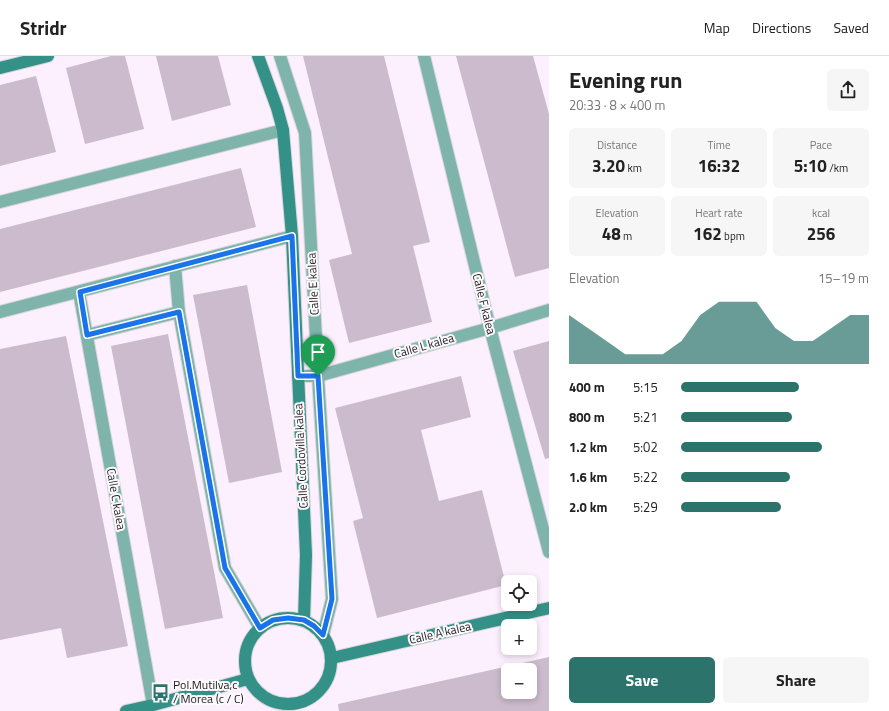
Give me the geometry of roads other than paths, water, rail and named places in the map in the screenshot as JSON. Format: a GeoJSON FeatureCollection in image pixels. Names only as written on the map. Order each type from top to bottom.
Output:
{"type":"FeatureCollection","features":[{"type":"Feature","properties":{"kind":"street"},"geometry":{"type":"LineString","coordinates":[[0,68],[48,56]]}},
{"type":"Feature","properties":{"kind":"street","name":"Calle Cordovilla kalea"},"geometry":{"type":"LineString","coordinates":[[258,56],[277,108],[283,130],[292,236],[306,554],[304,620]]}},
{"type":"Feature","properties":{"kind":"street","name":"Calle E kalea"},"geometry":{"type":"LineString","coordinates":[[280,56],[305,133],[332,599],[323,635]]}},
{"type":"Feature","properties":{"kind":"street","name":"Calle F kalea"},"geometry":{"type":"LineString","coordinates":[[424,56],[490,328],[549,552]]}},
{"type":"Feature","properties":{"kind":"street"},"geometry":{"type":"LineString","coordinates":[[0,202],[283,130]]}},
{"type":"Feature","properties":{"kind":"street"},"geometry":{"type":"LineString","coordinates":[[0,312],[292,236]]}},
{"type":"Feature","properties":{"kind":"street"},"geometry":{"type":"LineString","coordinates":[[175,266],[179,312],[225,568],[260,628]]}},
{"type":"Feature","properties":{"kind":"street","name":"Calle C kalea"},"geometry":{"type":"LineString","coordinates":[[80,292],[153,705]]}},
{"type":"Feature","properties":{"kind":"street","name":"Calle L kalea"},"geometry":{"type":"LineString","coordinates":[[298,376],[318,376],[549,310]]}},
{"type":"Feature","properties":{"kind":"street"},"geometry":{"type":"LineString","coordinates":[[87,335],[179,312]]}},
{"type":"Feature","properties":{"kind":"street","name":"Calle A kalea"},"geometry":{"type":"LineString","coordinates":[[332,658],[549,608]]}},
{"type":"Feature","properties":{"kind":"street"},"geometry":{"type":"LineString","coordinates":[[288,618],[304,620],[314,626],[323,635],[329,646],[332,658],[331,671],[326,683],[308,706],[279,704],[267,699],[256,690],[248,678],[245,660],[249,642],[260,628],[273,620],[288,618]]}},
{"type":"Feature","properties":{"kind":"street"},"geometry":{"type":"LineString","coordinates":[[126,711],[153,705],[248,678]]}},
{"type":"Feature","properties":{"kind":"place","name":"Pol.Mutilva,c / Morea (c / C)"},"geometry":{"type":"Point","coordinates":[160,692]}}]}
